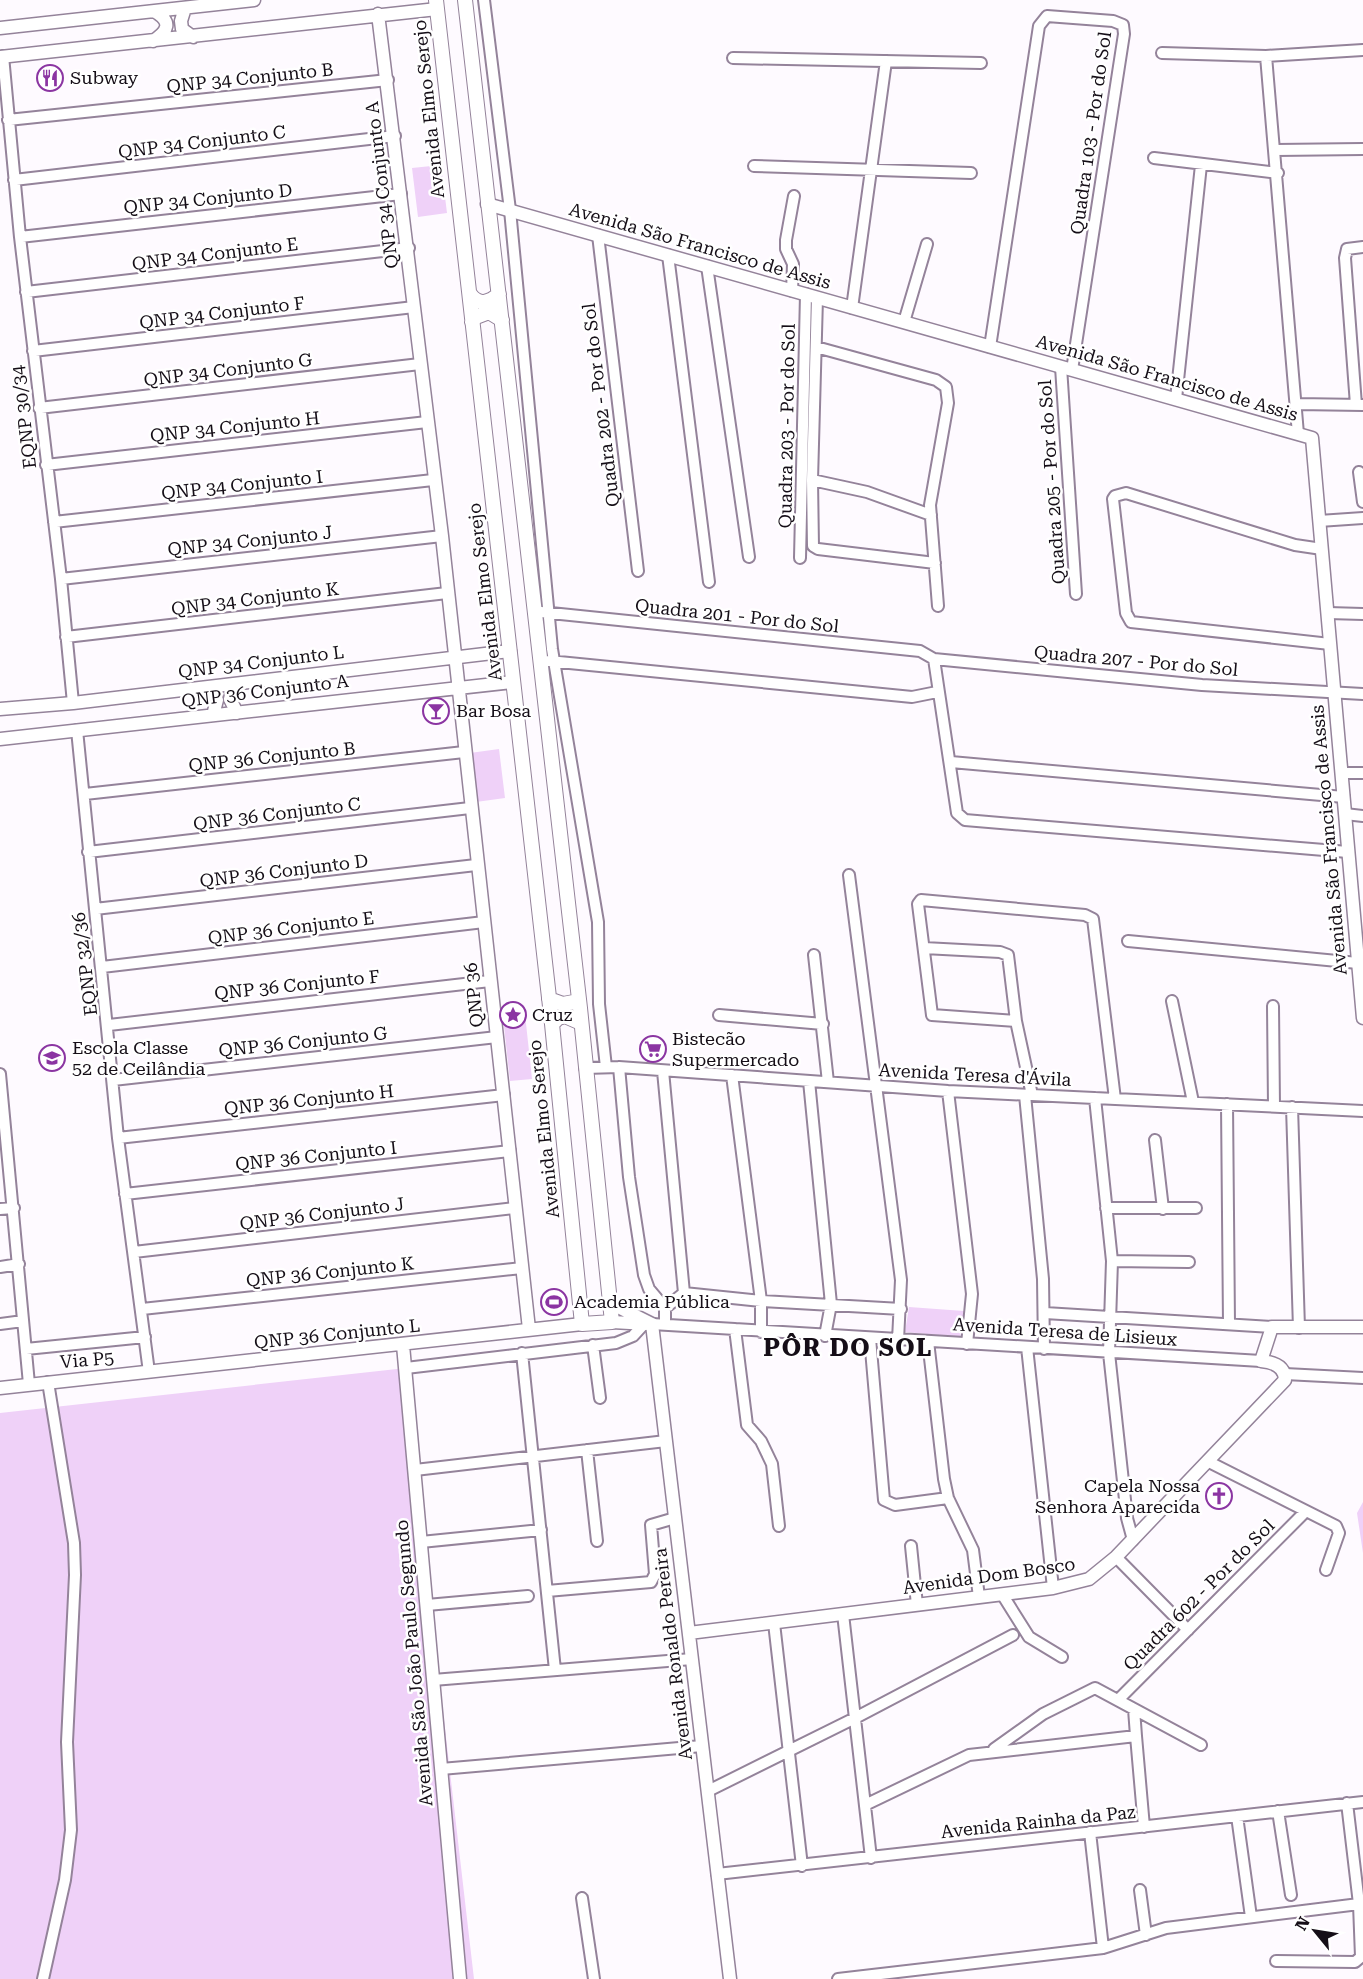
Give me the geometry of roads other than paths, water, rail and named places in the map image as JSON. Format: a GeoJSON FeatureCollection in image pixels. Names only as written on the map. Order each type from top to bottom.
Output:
{"type":"FeatureCollection","features":[{"type":"Feature","properties":{"kind":"main road"},"geometry":{"type":"LineString","coordinates":[[465,0],[487,204],[542,613],[585,1068],[612,1322],[582,1324]]}},
{"type":"Feature","properties":{"kind":"main road","name":"Avenida Elmo Serejo"},"geometry":{"type":"LineString","coordinates":[[436,5],[552,1024],[582,1324]]}},
{"type":"Feature","properties":{"kind":"main road"},"geometry":{"type":"LineString","coordinates":[[470,294],[479,302],[486,302],[499,294]]}},
{"type":"Feature","properties":{"kind":"main road"},"geometry":{"type":"LineString","coordinates":[[472,322],[476,316],[489,312],[502,320]]}},
{"type":"Feature","properties":{"kind":"main road"},"geometry":{"type":"LineString","coordinates":[[549,999],[562,1004],[579,1001]]}},
{"type":"Feature","properties":{"kind":"main road"},"geometry":{"type":"LineString","coordinates":[[552,1024],[558,1018],[565,1016],[581,1023]]}},
{"type":"Feature","properties":{"kind":"street"},"geometry":{"type":"LineString","coordinates":[[0,28],[254,0]]}},
{"type":"Feature","properties":{"kind":"street"},"geometry":{"type":"LineString","coordinates":[[484,0],[510,210],[542,613]]}},
{"type":"Feature","properties":{"kind":"street"},"geometry":{"type":"LineString","coordinates":[[2,57],[152,42],[436,5]]}},
{"type":"Feature","properties":{"kind":"street"},"geometry":{"type":"LineString","coordinates":[[186,8],[181,21],[182,29],[193,37]]}},
{"type":"Feature","properties":{"kind":"street"},"geometry":{"type":"LineString","coordinates":[[152,42],[164,33],[166,25],[164,17],[154,11]]}},
{"type":"Feature","properties":{"kind":"street","name":"QNP 34 Conjunto A"},"geometry":{"type":"LineString","coordinates":[[378,14],[388,80],[400,194],[409,248],[433,480],[442,536],[453,656]]}},
{"type":"Feature","properties":{"kind":"street","name":"Quadra 103 - Por do Sol"},"geometry":{"type":"LineString","coordinates":[[990,347],[1039,26],[1047,16],[1121,23],[1125,28],[1066,368]]}},
{"type":"Feature","properties":{"kind":"street"},"geometry":{"type":"LineString","coordinates":[[1162,53],[1266,56],[1363,50]]}},
{"type":"Feature","properties":{"kind":"street"},"geometry":{"type":"LineString","coordinates":[[1266,56],[1278,173],[1298,434]]}},
{"type":"Feature","properties":{"kind":"street","name":"EQNP 30/34"},"geometry":{"type":"LineString","coordinates":[[2,57],[26,292],[61,579],[73,703]]}},
{"type":"Feature","properties":{"kind":"street"},"geometry":{"type":"LineString","coordinates":[[733,58],[981,63]]}},
{"type":"Feature","properties":{"kind":"street"},"geometry":{"type":"LineString","coordinates":[[852,308],[886,61]]}},
{"type":"Feature","properties":{"kind":"street","name":"QNP 34 Conjunto B"},"geometry":{"type":"LineString","coordinates":[[8,120],[388,80]]}},
{"type":"Feature","properties":{"kind":"street","name":"QNP 34 Conjunto C"},"geometry":{"type":"LineString","coordinates":[[14,180],[394,136]]}},
{"type":"Feature","properties":{"kind":"street"},"geometry":{"type":"LineString","coordinates":[[1276,150],[1363,149]]}},
{"type":"Feature","properties":{"kind":"street"},"geometry":{"type":"LineString","coordinates":[[1154,158],[1278,173]]}},
{"type":"Feature","properties":{"kind":"street"},"geometry":{"type":"LineString","coordinates":[[1176,399],[1201,165]]}},
{"type":"Feature","properties":{"kind":"street"},"geometry":{"type":"LineString","coordinates":[[754,166],[872,168],[971,173]]}},
{"type":"Feature","properties":{"kind":"street","name":"QNP 34 Conjunto D"},"geometry":{"type":"LineString","coordinates":[[20,237],[400,194]]}},
{"type":"Feature","properties":{"kind":"street"},"geometry":{"type":"LineString","coordinates":[[792,291],[793,264],[786,249],[786,240],[794,196]]}},
{"type":"Feature","properties":{"kind":"street","name":"Avenida São Francisco de Assis"},"geometry":{"type":"LineString","coordinates":[[487,204],[1312,438],[1348,852],[1357,884],[1358,963],[1363,1018]]}},
{"type":"Feature","properties":{"kind":"street","name":"Quadra 202 - Por do Sol"},"geometry":{"type":"LineString","coordinates":[[598,236],[638,571]]}},
{"type":"Feature","properties":{"kind":"street"},"geometry":{"type":"LineString","coordinates":[[904,322],[927,244]]}},
{"type":"Feature","properties":{"kind":"street"},"geometry":{"type":"LineString","coordinates":[[1297,404],[1360,405],[1345,258],[1347,249],[1363,247]]}},
{"type":"Feature","properties":{"kind":"street","name":"QNP 34 Conjunto E"},"geometry":{"type":"LineString","coordinates":[[26,292],[409,248]]}},
{"type":"Feature","properties":{"kind":"street"},"geometry":{"type":"LineString","coordinates":[[668,255],[709,582]]}},
{"type":"Feature","properties":{"kind":"street"},"geometry":{"type":"LineString","coordinates":[[707,266],[749,557]]}},
{"type":"Feature","properties":{"kind":"street"},"geometry":{"type":"LineString","coordinates":[[812,296],[816,347],[811,532],[815,548],[935,564]]}},
{"type":"Feature","properties":{"kind":"street","name":"Quadra 203 - Por do Sol"},"geometry":{"type":"LineString","coordinates":[[800,558],[812,296]]}},
{"type":"Feature","properties":{"kind":"street","name":"QNP 34 Conjunto F"},"geometry":{"type":"LineString","coordinates":[[33,351],[414,307]]}},
{"type":"Feature","properties":{"kind":"street"},"geometry":{"type":"LineString","coordinates":[[816,347],[936,380],[946,387],[948,403],[931,490],[938,606]]}},
{"type":"Feature","properties":{"kind":"street","name":"QNP 34 Conjunto G"},"geometry":{"type":"LineString","coordinates":[[39,408],[420,364]]}},
{"type":"Feature","properties":{"kind":"street","name":"Quadra 205 - Por do Sol"},"geometry":{"type":"LineString","coordinates":[[1066,368],[1076,594]]}},
{"type":"Feature","properties":{"kind":"street","name":"QNP 34 Conjunto H"},"geometry":{"type":"LineString","coordinates":[[46,465],[427,422]]}},
{"type":"Feature","properties":{"kind":"street"},"geometry":{"type":"LineString","coordinates":[[1359,472],[1363,502]]}},
{"type":"Feature","properties":{"kind":"street","name":"QNP 34 Conjunto I"},"geometry":{"type":"LineString","coordinates":[[54,522],[433,480]]}},
{"type":"Feature","properties":{"kind":"street"},"geometry":{"type":"LineString","coordinates":[[812,480],[867,492],[931,515]]}},
{"type":"Feature","properties":{"kind":"street"},"geometry":{"type":"LineString","coordinates":[[1322,549],[1295,545],[1125,493],[1113,499],[1126,613],[1131,622],[1330,644]]}},
{"type":"Feature","properties":{"kind":"street"},"geometry":{"type":"LineString","coordinates":[[1319,521],[1363,518]]}},
{"type":"Feature","properties":{"kind":"street","name":"QNP 34 Conjunto J"},"geometry":{"type":"LineString","coordinates":[[61,579],[442,536]]}},
{"type":"Feature","properties":{"kind":"street","name":"QNP 34 Conjunto K"},"geometry":{"type":"LineString","coordinates":[[66,637],[447,593]]}},
{"type":"Feature","properties":{"kind":"street","name":"Quadra 201 - Por do Sol"},"geometry":{"type":"LineString","coordinates":[[542,613],[920,651],[934,659]]}},
{"type":"Feature","properties":{"kind":"street"},"geometry":{"type":"LineString","coordinates":[[1328,613],[1363,614]]}},
{"type":"Feature","properties":{"kind":"street","name":"QNP 34 Conjunto L"},"geometry":{"type":"LineString","coordinates":[[0,709],[73,703],[510,651]]}},
{"type":"Feature","properties":{"kind":"street","name":"QNP 36"},"geometry":{"type":"LineString","coordinates":[[453,656],[529,1329]]}},
{"type":"Feature","properties":{"kind":"street"},"geometry":{"type":"LineString","coordinates":[[934,659],[937,692],[951,762],[957,813],[965,820],[1348,852]]}},
{"type":"Feature","properties":{"kind":"street","name":"Quadra 207 - Por do Sol"},"geometry":{"type":"LineString","coordinates":[[934,659],[1202,685],[1363,694]]}},
{"type":"Feature","properties":{"kind":"street"},"geometry":{"type":"LineString","coordinates":[[606,1067],[599,1004],[598,922],[547,661],[912,697],[937,692]]}},
{"type":"Feature","properties":{"kind":"street","name":"QNP 36 Conjunto A"},"geometry":{"type":"LineString","coordinates":[[0,739],[513,682]]}},
{"type":"Feature","properties":{"kind":"street"},"geometry":{"type":"LineString","coordinates":[[234,684],[230,699],[237,713]]}},
{"type":"Feature","properties":{"kind":"street"},"geometry":{"type":"LineString","coordinates":[[210,687],[217,700],[213,715]]}},
{"type":"Feature","properties":{"kind":"street","name":"EQNP 32/36"},"geometry":{"type":"LineString","coordinates":[[76,730],[85,794],[88,852],[109,1025],[118,1138],[142,1309],[148,1372]]}},
{"type":"Feature","properties":{"kind":"street","name":"QNP 36 Conjunto B"},"geometry":{"type":"LineString","coordinates":[[85,794],[464,752]]}},
{"type":"Feature","properties":{"kind":"street"},"geometry":{"type":"LineString","coordinates":[[951,762],[1344,797]]}},
{"type":"Feature","properties":{"kind":"street"},"geometry":{"type":"LineString","coordinates":[[1342,773],[1363,773]]}},
{"type":"Feature","properties":{"kind":"street","name":"QNP 36 Conjunto C"},"geometry":{"type":"LineString","coordinates":[[88,852],[470,808]]}},
{"type":"Feature","properties":{"kind":"street"},"geometry":{"type":"LineString","coordinates":[[1345,814],[1363,816]]}},
{"type":"Feature","properties":{"kind":"street","name":"QNP 36 Conjunto D"},"geometry":{"type":"LineString","coordinates":[[95,909],[476,865]]}},
{"type":"Feature","properties":{"kind":"street"},"geometry":{"type":"LineString","coordinates":[[849,875],[901,1280],[898,1340]]}},
{"type":"Feature","properties":{"kind":"street"},"geometry":{"type":"LineString","coordinates":[[1016,1021],[932,1015],[918,904],[921,900],[1091,917],[1094,925],[1115,1099]]}},
{"type":"Feature","properties":{"kind":"street","name":"QNP 36 Conjunto E"},"geometry":{"type":"LineString","coordinates":[[102,967],[484,922]]}},
{"type":"Feature","properties":{"kind":"street"},"geometry":{"type":"LineString","coordinates":[[1128,941],[1358,963]]}},
{"type":"Feature","properties":{"kind":"street"},"geometry":{"type":"LineString","coordinates":[[924,948],[1000,952],[1008,955],[1028,1095],[1045,1313],[1044,1349]]}},
{"type":"Feature","properties":{"kind":"street"},"geometry":{"type":"LineString","coordinates":[[814,955],[828,1082]]}},
{"type":"Feature","properties":{"kind":"street","name":"QNP 36 Conjunto F"},"geometry":{"type":"LineString","coordinates":[[109,1025],[490,981]]}},
{"type":"Feature","properties":{"kind":"street"},"geometry":{"type":"LineString","coordinates":[[579,1001],[599,1004]]}},
{"type":"Feature","properties":{"kind":"street"},"geometry":{"type":"LineString","coordinates":[[1172,1001],[1193,1102]]}},
{"type":"Feature","properties":{"kind":"street"},"geometry":{"type":"LineString","coordinates":[[1273,1006],[1274,1106]]}},
{"type":"Feature","properties":{"kind":"street"},"geometry":{"type":"LineString","coordinates":[[719,1015],[823,1024]]}},
{"type":"Feature","properties":{"kind":"street","name":"QNP 36 Conjunto G"},"geometry":{"type":"LineString","coordinates":[[113,1080],[497,1037]]}},
{"type":"Feature","properties":{"kind":"street"},"geometry":{"type":"LineString","coordinates":[[620,1067],[629,1177],[644,1275],[649,1289],[665,1308]]}},
{"type":"Feature","properties":{"kind":"street","name":"Avenida Teresa d'Ávila"},"geometry":{"type":"LineString","coordinates":[[585,1068],[620,1067],[948,1091],[1363,1111]]}},
{"type":"Feature","properties":{"kind":"street"},"geometry":{"type":"LineString","coordinates":[[663,1071],[684,1293]]}},
{"type":"Feature","properties":{"kind":"street"},"geometry":{"type":"LineString","coordinates":[[0,1074],[4,1150],[14,1208],[29,1384]]}},
{"type":"Feature","properties":{"kind":"street"},"geometry":{"type":"LineString","coordinates":[[732,1076],[761,1302],[761,1332]]}},
{"type":"Feature","properties":{"kind":"street"},"geometry":{"type":"LineString","coordinates":[[809,1081],[831,1304],[825,1336]]}},
{"type":"Feature","properties":{"kind":"street"},"geometry":{"type":"LineString","coordinates":[[948,1091],[971,1282],[972,1306],[967,1344]]}},
{"type":"Feature","properties":{"kind":"street","name":"QNP 36 Conjunto H"},"geometry":{"type":"LineString","coordinates":[[118,1138],[504,1095]]}},
{"type":"Feature","properties":{"kind":"street"},"geometry":{"type":"LineString","coordinates":[[1095,1098],[1112,1261],[1109,1353],[1127,1518],[1134,1540]]}},
{"type":"Feature","properties":{"kind":"street"},"geometry":{"type":"LineString","coordinates":[[1227,1104],[1229,1324]]}},
{"type":"Feature","properties":{"kind":"street"},"geometry":{"type":"LineString","coordinates":[[1292,1107],[1299,1328]]}},
{"type":"Feature","properties":{"kind":"street"},"geometry":{"type":"LineString","coordinates":[[1155,1140],[1163,1209]]}},
{"type":"Feature","properties":{"kind":"street","name":"QNP 36 Conjunto I"},"geometry":{"type":"LineString","coordinates":[[125,1194],[510,1151]]}},
{"type":"Feature","properties":{"kind":"street"},"geometry":{"type":"LineString","coordinates":[[0,1209],[14,1208]]}},
{"type":"Feature","properties":{"kind":"street","name":"QNP 36 Conjunto J"},"geometry":{"type":"LineString","coordinates":[[134,1252],[514,1208]]}},
{"type":"Feature","properties":{"kind":"street"},"geometry":{"type":"LineString","coordinates":[[1106,1208],[1196,1208]]}},
{"type":"Feature","properties":{"kind":"street"},"geometry":{"type":"LineString","coordinates":[[1112,1261],[1189,1262]]}},
{"type":"Feature","properties":{"kind":"street"},"geometry":{"type":"LineString","coordinates":[[0,1267],[19,1264]]}},
{"type":"Feature","properties":{"kind":"street","name":"QNP 36 Conjunto K"},"geometry":{"type":"LineString","coordinates":[[142,1309],[522,1268]]}},
{"type":"Feature","properties":{"kind":"street"},"geometry":{"type":"LineString","coordinates":[[406,1368],[616,1343],[654,1324],[665,1308],[684,1293],[761,1302],[901,1309]]}},
{"type":"Feature","properties":{"kind":"street"},"geometry":{"type":"LineString","coordinates":[[610,1302],[654,1324]]}},
{"type":"Feature","properties":{"kind":"street"},"geometry":{"type":"LineString","coordinates":[[1045,1313],[1112,1315],[1272,1327],[1363,1327]]}},
{"type":"Feature","properties":{"kind":"street"},"geometry":{"type":"LineString","coordinates":[[0,1324],[23,1321]]}},
{"type":"Feature","properties":{"kind":"street"},"geometry":{"type":"LineString","coordinates":[[612,1322],[654,1324]]}},
{"type":"Feature","properties":{"kind":"street"},"geometry":{"type":"LineString","coordinates":[[529,1329],[582,1324]]}},
{"type":"Feature","properties":{"kind":"street","name":"Avenida Teresa de Lisieux"},"geometry":{"type":"LineString","coordinates":[[654,1324],[1261,1361],[1272,1362],[1285,1377]]}},
{"type":"Feature","properties":{"kind":"street","name":"Avenida Ronaldo Pereira"},"geometry":{"type":"LineString","coordinates":[[654,1324],[730,1979]]}},
{"type":"Feature","properties":{"kind":"street"},"geometry":{"type":"LineString","coordinates":[[1261,1361],[1272,1327]]}},
{"type":"Feature","properties":{"kind":"street","name":"QNP 36 Conjunto L"},"geometry":{"type":"LineString","coordinates":[[148,1372],[529,1329]]}},
{"type":"Feature","properties":{"kind":"street"},"geometry":{"type":"LineString","coordinates":[[735,1329],[747,1425],[761,1441],[772,1464],[779,1526]]}},
{"type":"Feature","properties":{"kind":"street"},"geometry":{"type":"LineString","coordinates":[[26,1348],[145,1337]]}},
{"type":"Feature","properties":{"kind":"street"},"geometry":{"type":"LineString","coordinates":[[870,1338],[882,1496],[885,1502],[895,1505],[948,1498]]}},
{"type":"Feature","properties":{"kind":"street"},"geometry":{"type":"LineString","coordinates":[[928,1341],[944,1479],[948,1498],[973,1550],[979,1597]]}},
{"type":"Feature","properties":{"kind":"street","name":"Avenida São João Paulo Segundo"},"geometry":{"type":"LineString","coordinates":[[403,1345],[460,1979]]}},
{"type":"Feature","properties":{"kind":"street"},"geometry":{"type":"LineString","coordinates":[[593,1345],[600,1398]]}},
{"type":"Feature","properties":{"kind":"street"},"geometry":{"type":"LineString","coordinates":[[1027,1347],[1053,1588]]}},
{"type":"Feature","properties":{"kind":"street"},"geometry":{"type":"LineString","coordinates":[[522,1353],[555,1671]]}},
{"type":"Feature","properties":{"kind":"street","name":"Via P5"},"geometry":{"type":"LineString","coordinates":[[0,1388],[148,1372]]}},
{"type":"Feature","properties":{"kind":"street"},"geometry":{"type":"LineString","coordinates":[[1285,1377],[1363,1378]]}},
{"type":"Feature","properties":{"kind":"street","name":"Avenida Dom Bosco"},"geometry":{"type":"LineString","coordinates":[[689,1633],[1053,1588],[1089,1579],[1134,1540],[1209,1462],[1285,1377]]}},
{"type":"Feature","properties":{"kind":"street"},"geometry":{"type":"LineString","coordinates":[[43,1979],[65,1880],[71,1830],[67,1743],[75,1575],[74,1544],[48,1382]]}},
{"type":"Feature","properties":{"kind":"street"},"geometry":{"type":"LineString","coordinates":[[414,1470],[666,1442]]}},
{"type":"Feature","properties":{"kind":"street"},"geometry":{"type":"LineString","coordinates":[[587,1450],[597,1541]]}},
{"type":"Feature","properties":{"kind":"street"},"geometry":{"type":"LineString","coordinates":[[1209,1462],[1336,1526],[1339,1533],[1326,1570]]}},
{"type":"Feature","properties":{"kind":"street","name":"Quadra 602 - Por do Sol"},"geometry":{"type":"LineString","coordinates":[[1118,1700],[1303,1514]]}},
{"type":"Feature","properties":{"kind":"street"},"geometry":{"type":"LineString","coordinates":[[547,1591],[651,1582],[655,1574],[651,1525],[675,1518]]}},
{"type":"Feature","properties":{"kind":"street"},"geometry":{"type":"LineString","coordinates":[[421,1542],[541,1530]]}},
{"type":"Feature","properties":{"kind":"street"},"geometry":{"type":"LineString","coordinates":[[911,1546],[917,1605]]}},
{"type":"Feature","properties":{"kind":"street"},"geometry":{"type":"LineString","coordinates":[[1116,1557],[1188,1630]]}},
{"type":"Feature","properties":{"kind":"street"},"geometry":{"type":"LineString","coordinates":[[1002,1594],[1032,1640],[1062,1657]]}},
{"type":"Feature","properties":{"kind":"street"},"geometry":{"type":"LineString","coordinates":[[427,1605],[528,1596]]}},
{"type":"Feature","properties":{"kind":"street"},"geometry":{"type":"LineString","coordinates":[[843,1614],[871,1858]]}},
{"type":"Feature","properties":{"kind":"street"},"geometry":{"type":"LineString","coordinates":[[774,1623],[802,1866]]}},
{"type":"Feature","properties":{"kind":"street"},"geometry":{"type":"LineString","coordinates":[[708,1791],[855,1718],[1013,1635]]}},
{"type":"Feature","properties":{"kind":"street"},"geometry":{"type":"LineString","coordinates":[[433,1680],[692,1659]]}},
{"type":"Feature","properties":{"kind":"street"},"geometry":{"type":"LineString","coordinates":[[991,1751],[1043,1714],[1092,1688],[1098,1688],[1201,1745]]}},
{"type":"Feature","properties":{"kind":"street"},"geometry":{"type":"LineString","coordinates":[[1134,1709],[1144,1827]]}},
{"type":"Feature","properties":{"kind":"street"},"geometry":{"type":"LineString","coordinates":[[865,1805],[953,1761],[991,1751],[1136,1736]]}},
{"type":"Feature","properties":{"kind":"street"},"geometry":{"type":"LineString","coordinates":[[441,1769],[702,1746]]}},
{"type":"Feature","properties":{"kind":"street","name":"Avenida Rainha da Paz"},"geometry":{"type":"LineString","coordinates":[[717,1874],[1363,1802]]}},
{"type":"Feature","properties":{"kind":"street"},"geometry":{"type":"LineString","coordinates":[[1276,1961],[1358,1961],[1362,1953],[1359,1904],[1347,1803]]}},
{"type":"Feature","properties":{"kind":"street"},"geometry":{"type":"LineString","coordinates":[[1278,1811],[1291,1895]]}},
{"type":"Feature","properties":{"kind":"street"},"geometry":{"type":"LineString","coordinates":[[1237,1816],[1251,1917]]}},
{"type":"Feature","properties":{"kind":"street"},"geometry":{"type":"LineString","coordinates":[[1090,1832],[1102,1947]]}},
{"type":"Feature","properties":{"kind":"street"},"geometry":{"type":"LineString","coordinates":[[1140,1890],[1146,1935]]}},
{"type":"Feature","properties":{"kind":"street"},"geometry":{"type":"LineString","coordinates":[[582,1898],[594,1979]]}},
{"type":"Feature","properties":{"kind":"street"},"geometry":{"type":"LineString","coordinates":[[838,1979],[1102,1947],[1166,1928],[1359,1904]]}},
{"type":"Feature","properties":{"kind":"place","name":"Subway"},"geometry":{"type":"Point","coordinates":[50,78]}},
{"type":"Feature","properties":{"kind":"place","name":"Bar Bosa"},"geometry":{"type":"Point","coordinates":[436,711]}},
{"type":"Feature","properties":{"kind":"place","name":"Cruz"},"geometry":{"type":"Point","coordinates":[513,1015]}},
{"type":"Feature","properties":{"kind":"place","name":"Bistecão Supermercado"},"geometry":{"type":"Point","coordinates":[653,1049]}},
{"type":"Feature","properties":{"kind":"place","name":"Escola Classe 52 de Ceilândia"},"geometry":{"type":"Point","coordinates":[52,1058]}},
{"type":"Feature","properties":{"kind":"place","name":"Academia Pública"},"geometry":{"type":"Point","coordinates":[554,1302]}},
{"type":"Feature","properties":{"kind":"place","name":"Capela Nossa Senhora Aparecida"},"geometry":{"type":"Point","coordinates":[1219,1496]}},
{"type":"Feature","properties":{"kind":"district","name":"PÔR DO SOL"},"geometry":{"type":"Point","coordinates":[848,1348]}}]}
